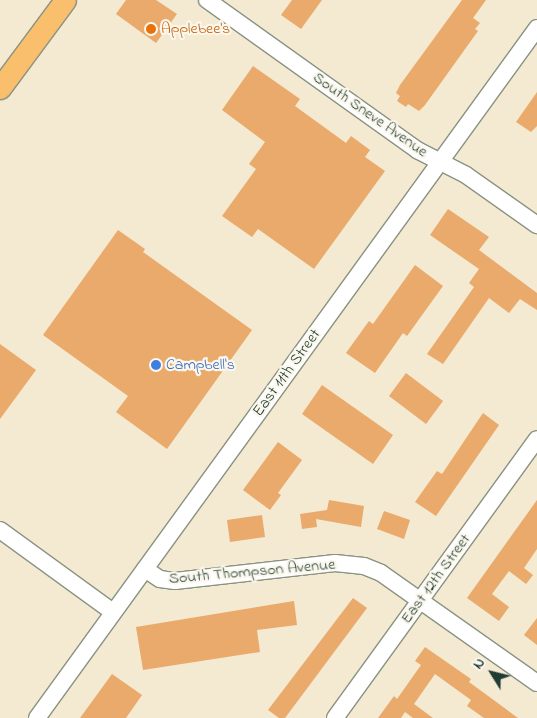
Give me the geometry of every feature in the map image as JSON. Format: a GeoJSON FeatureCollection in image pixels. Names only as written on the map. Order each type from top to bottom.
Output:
{"type":"FeatureCollection","features":[{"type":"Feature","properties":{"kind":"main road"},"geometry":{"type":"LineString","coordinates":[[0,88],[65,0]]}},
{"type":"Feature","properties":{"kind":"street","name":"South Sneve Avenue"},"geometry":{"type":"LineString","coordinates":[[207,0],[417,150],[466,175],[537,225]]}},
{"type":"Feature","properties":{"kind":"street","name":"East 11th Street"},"geometry":{"type":"LineString","coordinates":[[37,718],[537,28]]}},
{"type":"Feature","properties":{"kind":"street","name":"East 12th Street"},"geometry":{"type":"LineString","coordinates":[[335,718],[537,438]]}},
{"type":"Feature","properties":{"kind":"street"},"geometry":{"type":"LineString","coordinates":[[0,530],[113,612]]}},
{"type":"Feature","properties":{"kind":"street","name":"South Thompson Avenue"},"geometry":{"type":"LineString","coordinates":[[144,569],[160,579],[175,581],[335,563],[364,566],[382,573],[537,683]]}},
{"type":"Feature","properties":{"kind":"building","name":"Applebee's"},"geometry":{"type":"Polygon","coordinates":[[[126,0],[156,0],[177,14],[156,43],[116,14],[126,0]]]}},
{"type":"Feature","properties":{"kind":"building"},"geometry":{"type":"Polygon","coordinates":[[[292,0],[322,0],[301,29],[281,15],[292,0]]]}},
{"type":"Feature","properties":{"kind":"building"},"geometry":{"type":"Polygon","coordinates":[[[462,0],[486,0],[473,18],[480,23],[475,29],[478,31],[425,105],[419,111],[408,104],[406,107],[397,101],[400,96],[396,93],[400,85],[462,0]]]}},
{"type":"Feature","properties":{"kind":"building"},"geometry":{"type":"Polygon","coordinates":[[[253,66],[300,99],[295,106],[346,143],[351,136],[370,150],[365,157],[385,171],[314,269],[258,229],[252,237],[222,216],[256,169],[249,164],[265,142],[222,110],[253,66]]]}},
{"type":"Feature","properties":{"kind":"building"},"geometry":{"type":"Polygon","coordinates":[[[537,92],[537,126],[531,132],[516,122],[537,92]]]}},
{"type":"Feature","properties":{"kind":"building"},"geometry":{"type":"Polygon","coordinates":[[[448,209],[489,237],[479,250],[537,293],[537,310],[520,299],[509,313],[489,298],[443,364],[427,354],[474,287],[469,283],[479,269],[430,235],[448,209]]]}},
{"type":"Feature","properties":{"kind":"building","name":"Campbell's"},"geometry":{"type":"Polygon","coordinates":[[[118,230],[145,249],[143,252],[252,330],[167,449],[116,412],[128,396],[43,335],[118,230]]]}},
{"type":"Feature","properties":{"kind":"building"},"geometry":{"type":"Polygon","coordinates":[[[415,265],[443,286],[407,336],[403,333],[375,373],[346,353],[369,321],[373,324],[415,265]]]}},
{"type":"Feature","properties":{"kind":"building"},"geometry":{"type":"Polygon","coordinates":[[[0,344],[36,370],[0,419],[0,344]]]}},
{"type":"Feature","properties":{"kind":"building"},"geometry":{"type":"Polygon","coordinates":[[[406,373],[443,401],[426,424],[389,396],[406,373]]]}},
{"type":"Feature","properties":{"kind":"building"},"geometry":{"type":"Polygon","coordinates":[[[322,385],[393,435],[373,464],[302,414],[322,385]]]}},
{"type":"Feature","properties":{"kind":"building"},"geometry":{"type":"Polygon","coordinates":[[[483,413],[499,425],[436,516],[415,502],[437,471],[442,474],[483,413]]]}},
{"type":"Feature","properties":{"kind":"building"},"geometry":{"type":"Polygon","coordinates":[[[278,442],[302,460],[278,493],[281,495],[270,510],[243,490],[278,442]]]}},
{"type":"Feature","properties":{"kind":"building"},"geometry":{"type":"Polygon","coordinates":[[[329,500],[364,506],[361,527],[316,519],[317,527],[302,529],[300,514],[327,510],[329,500]]]}},
{"type":"Feature","properties":{"kind":"building"},"geometry":{"type":"Polygon","coordinates":[[[537,500],[537,549],[524,568],[533,575],[526,584],[509,571],[492,594],[509,607],[499,621],[467,598],[537,500]]]}},
{"type":"Feature","properties":{"kind":"building"},"geometry":{"type":"Polygon","coordinates":[[[384,511],[410,520],[404,539],[377,529],[384,511]]]}},
{"type":"Feature","properties":{"kind":"building"},"geometry":{"type":"Polygon","coordinates":[[[262,515],[265,537],[230,542],[227,520],[262,515]]]}},
{"type":"Feature","properties":{"kind":"building"},"geometry":{"type":"Polygon","coordinates":[[[353,598],[367,608],[285,718],[279,718],[268,710],[353,598]]]}},
{"type":"Feature","properties":{"kind":"building"},"geometry":{"type":"Polygon","coordinates":[[[294,601],[297,625],[257,630],[260,652],[143,670],[136,627],[294,601]]]}},
{"type":"Feature","properties":{"kind":"building"},"geometry":{"type":"Polygon","coordinates":[[[537,618],[537,645],[524,635],[537,618]]]}},
{"type":"Feature","properties":{"kind":"building"},"geometry":{"type":"Polygon","coordinates":[[[425,647],[471,679],[469,682],[518,718],[484,718],[467,706],[471,700],[435,674],[414,704],[433,718],[413,718],[405,712],[401,718],[378,718],[394,696],[397,699],[421,665],[415,661],[425,647]]]}},
{"type":"Feature","properties":{"kind":"building"},"geometry":{"type":"Polygon","coordinates":[[[112,674],[142,695],[126,718],[80,718],[112,674]]]}},
{"type":"Feature","properties":{"kind":"place","name":"Applebee's"},"geometry":{"type":"Point","coordinates":[151,29]}},
{"type":"Feature","properties":{"kind":"place","name":"Campbell's"},"geometry":{"type":"Point","coordinates":[156,365]}}]}
